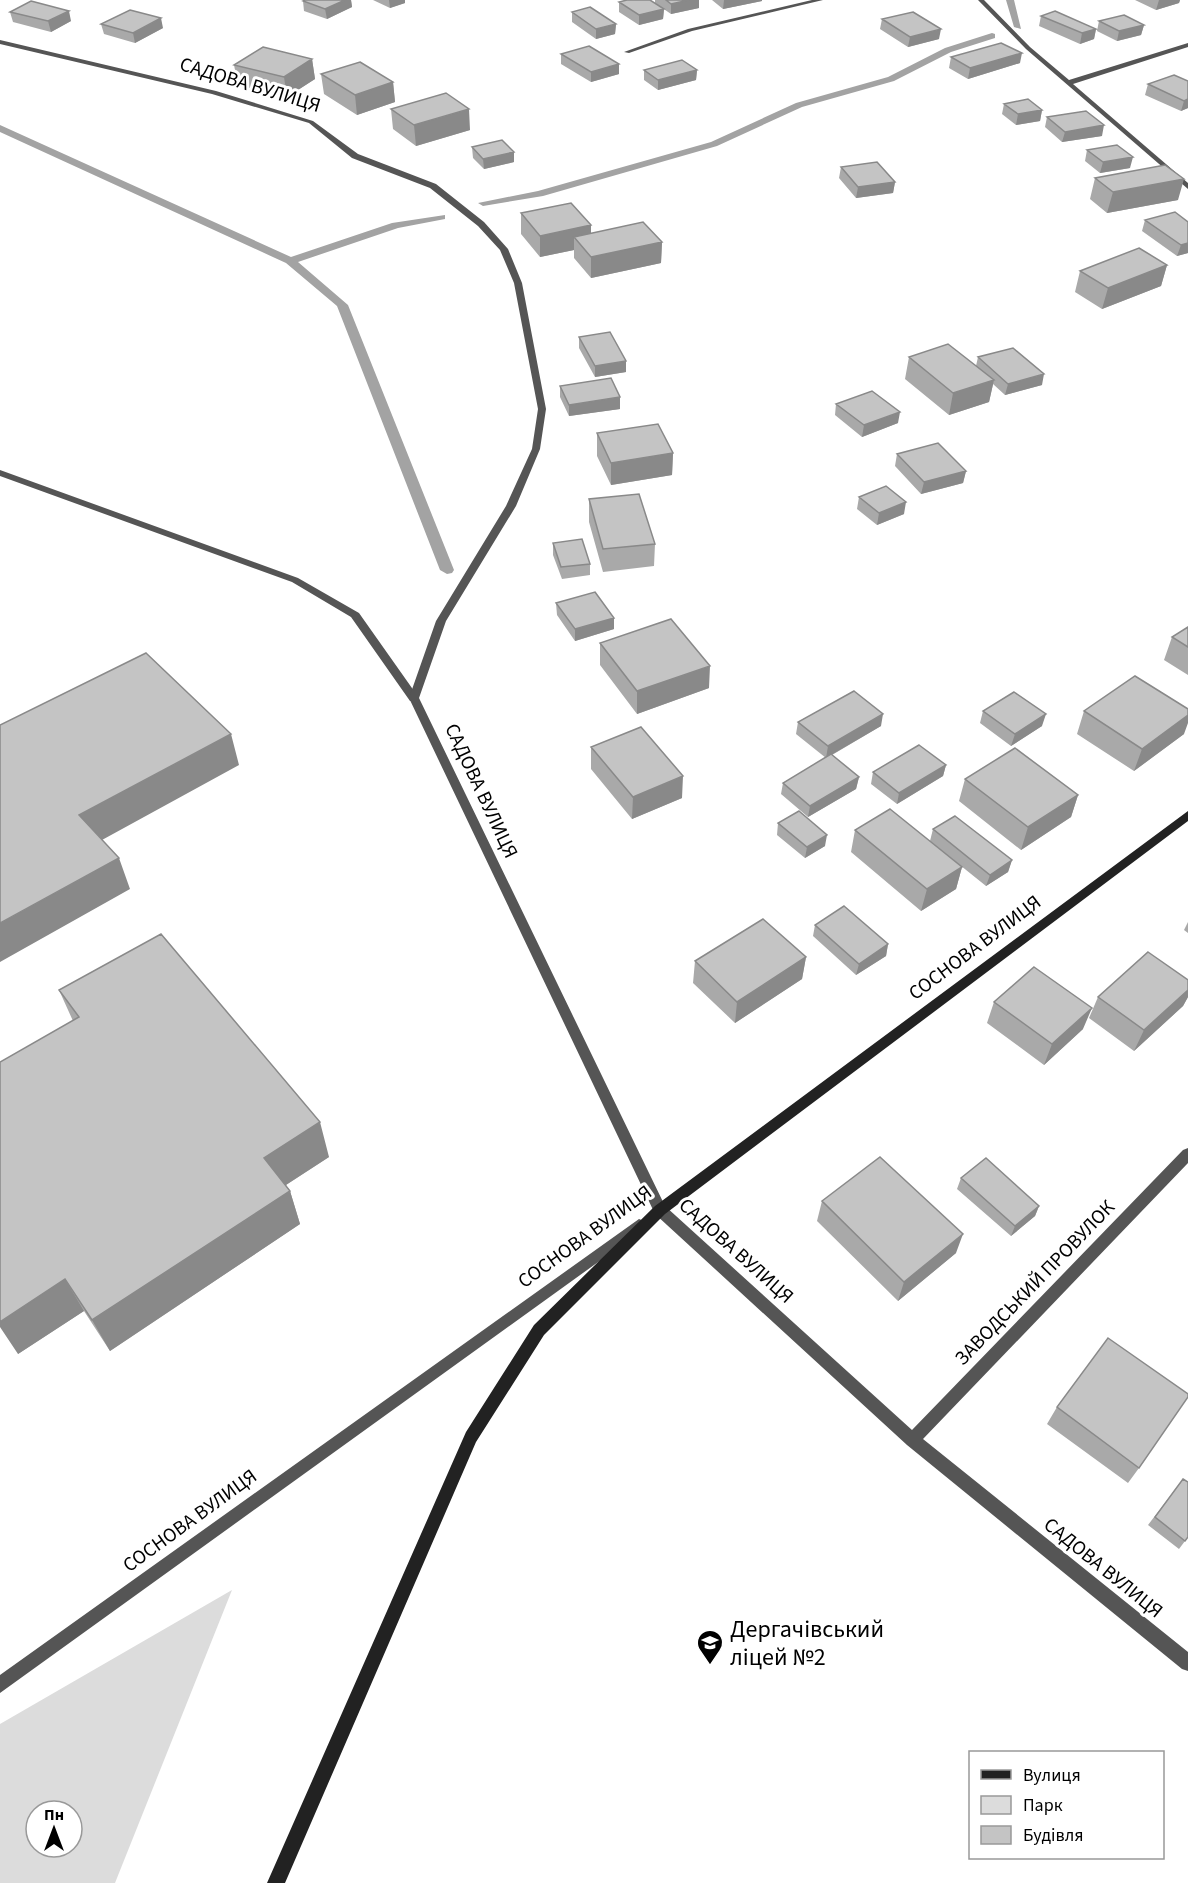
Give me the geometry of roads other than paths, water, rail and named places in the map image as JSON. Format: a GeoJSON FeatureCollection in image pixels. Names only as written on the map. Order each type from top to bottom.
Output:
{"type":"FeatureCollection","features":[{"type":"Feature","properties":{"kind":"street"},"geometry":{"type":"LineString","coordinates":[[627,52],[690,30],[820,0]]}},
{"type":"Feature","properties":{"kind":"street"},"geometry":{"type":"LineString","coordinates":[[981,0],[1028,48],[1188,187]]}},
{"type":"Feature","properties":{"kind":"street","name":"САДОВА ВУЛИЦЯ"},"geometry":{"type":"LineString","coordinates":[[0,42],[214,92],[311,122],[356,156],[433,186],[481,224],[504,249],[518,284],[542,409],[536,449],[512,506],[441,621],[414,698],[660,1210],[912,1440],[1188,1663]]}},
{"type":"Feature","properties":{"kind":"street"},"geometry":{"type":"LineString","coordinates":[[1068,83],[1188,45]]}},
{"type":"Feature","properties":{"kind":"street"},"geometry":{"type":"LineString","coordinates":[[0,473],[295,580],[355,615],[414,698]]}},
{"type":"Feature","properties":{"kind":"street","name":"СОСНОВА ВУЛИЦЯ"},"geometry":{"type":"LineString","coordinates":[[0,1685],[660,1210],[1188,815]]}},
{"type":"Feature","properties":{"kind":"street","name":"ЗАВОДСЬКИЙ ПРОВУЛОК"},"geometry":{"type":"LineString","coordinates":[[912,1440],[1188,1154]]}},
{"type":"Feature","properties":{"kind":"street"},"geometry":{"type":"LineString","coordinates":[[276,1883],[471,1437],[539,1330],[660,1210]]}},
{"type":"Feature","properties":{"kind":"waterway"},"geometry":{"type":"LineString","coordinates":[[1010,0],[1018,27]]}},
{"type":"Feature","properties":{"kind":"waterway"},"geometry":{"type":"LineString","coordinates":[[483,203],[539,194],[714,144],[799,105],[891,79],[948,50],[992,36]]}},
{"type":"Feature","properties":{"kind":"waterway"},"geometry":{"type":"LineString","coordinates":[[0,128],[290,261]]}},
{"type":"Feature","properties":{"kind":"waterway"},"geometry":{"type":"LineString","coordinates":[[290,261],[396,225],[441,217]]}},
{"type":"Feature","properties":{"kind":"waterway"},"geometry":{"type":"LineString","coordinates":[[290,261],[342,305],[447,570]]}},
{"type":"Feature","properties":{"kind":"place","name":"Дергачівський ліцей №2"},"geometry":{"type":"Point","coordinates":[710,1666]}}]}
